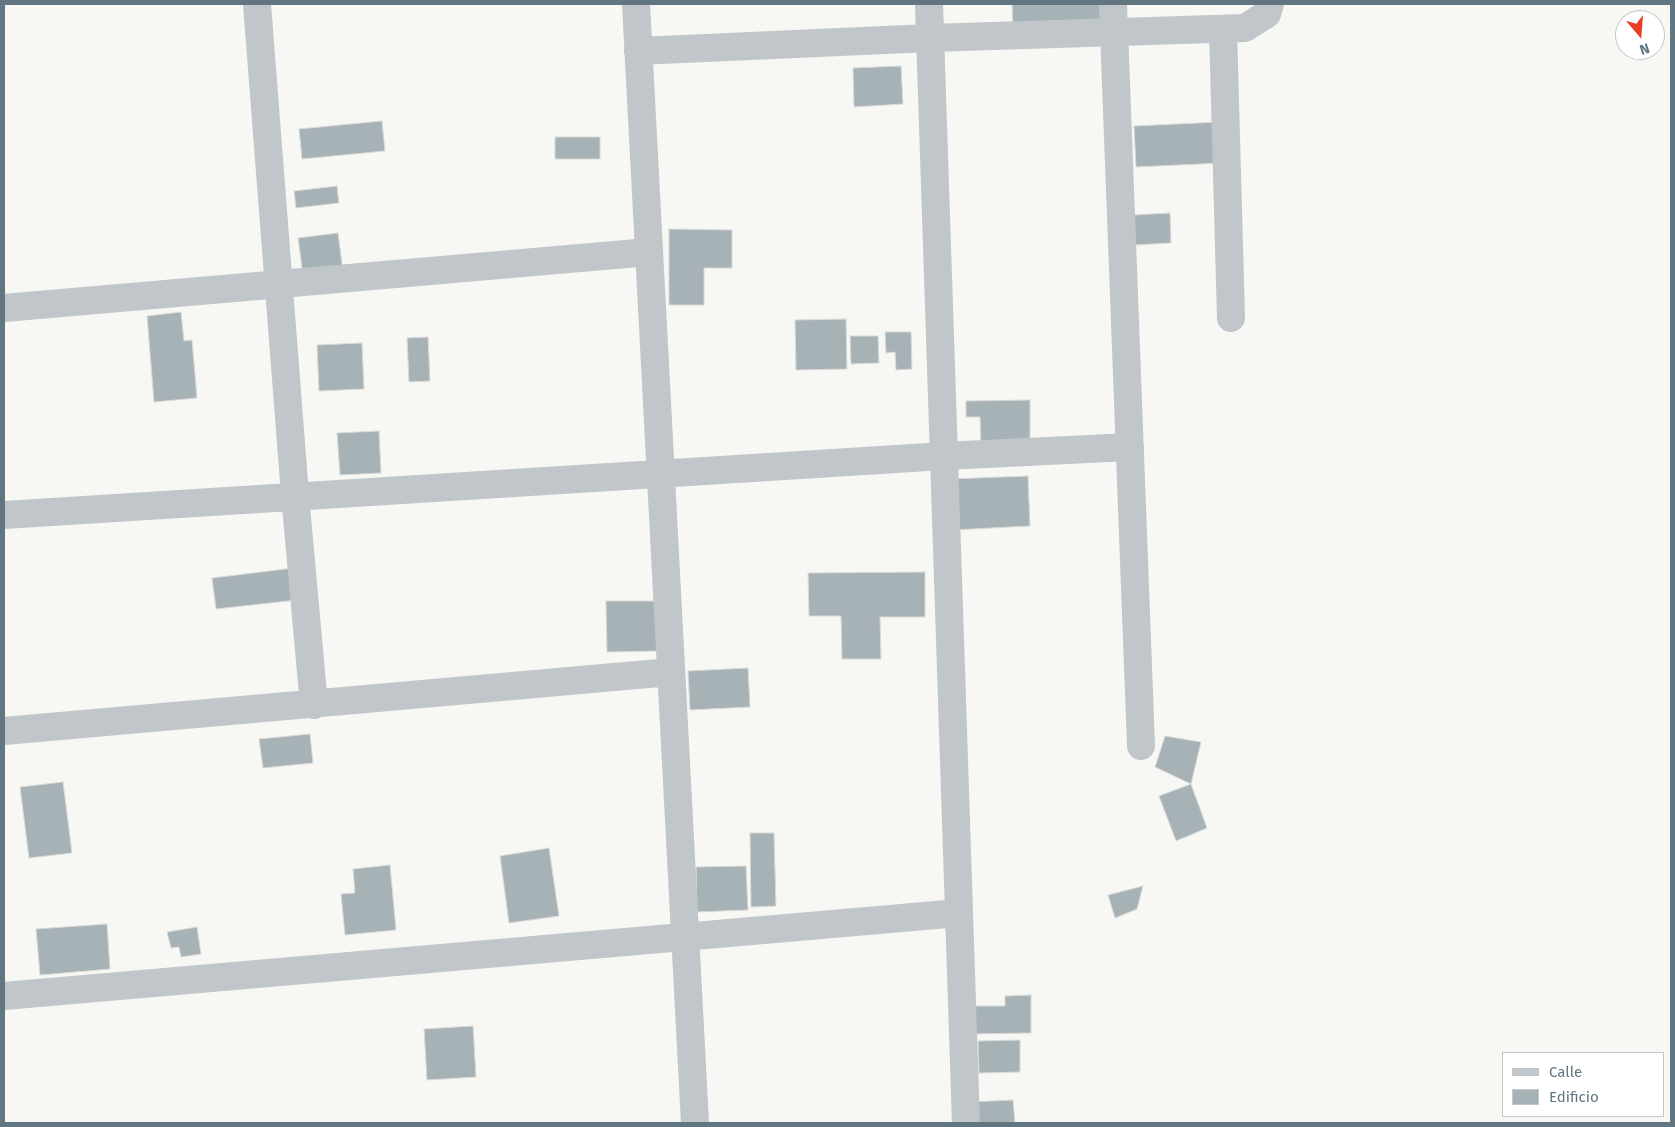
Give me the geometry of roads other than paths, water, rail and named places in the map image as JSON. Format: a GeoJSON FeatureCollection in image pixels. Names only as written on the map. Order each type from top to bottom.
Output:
{"type":"FeatureCollection","features":[{"type":"Feature","properties":{"kind":"street"},"geometry":{"type":"LineString","coordinates":[[257,4],[278,286],[314,705]]}},
{"type":"Feature","properties":{"kind":"street"},"geometry":{"type":"LineString","coordinates":[[636,4],[695,1123]]}},
{"type":"Feature","properties":{"kind":"street"},"geometry":{"type":"LineString","coordinates":[[929,4],[966,1123]]}},
{"type":"Feature","properties":{"kind":"street"},"geometry":{"type":"LineString","coordinates":[[1113,4],[1140,746]]}},
{"type":"Feature","properties":{"kind":"street"},"geometry":{"type":"LineString","coordinates":[[638,51],[930,38],[1114,34],[1245,28],[1267,14],[1270,4]]}},
{"type":"Feature","properties":{"kind":"street"},"geometry":{"type":"LineString","coordinates":[[1223,29],[1231,318]]}},
{"type":"Feature","properties":{"kind":"street"},"geometry":{"type":"LineString","coordinates":[[4,308],[278,286],[649,252]]}},
{"type":"Feature","properties":{"kind":"street"},"geometry":{"type":"LineString","coordinates":[[4,515],[295,495],[944,456],[1130,447]]}},
{"type":"Feature","properties":{"kind":"street"},"geometry":{"type":"LineString","coordinates":[[4,731],[671,672]]}},
{"type":"Feature","properties":{"kind":"street"},"geometry":{"type":"LineString","coordinates":[[4,996],[959,913]]}}]}
